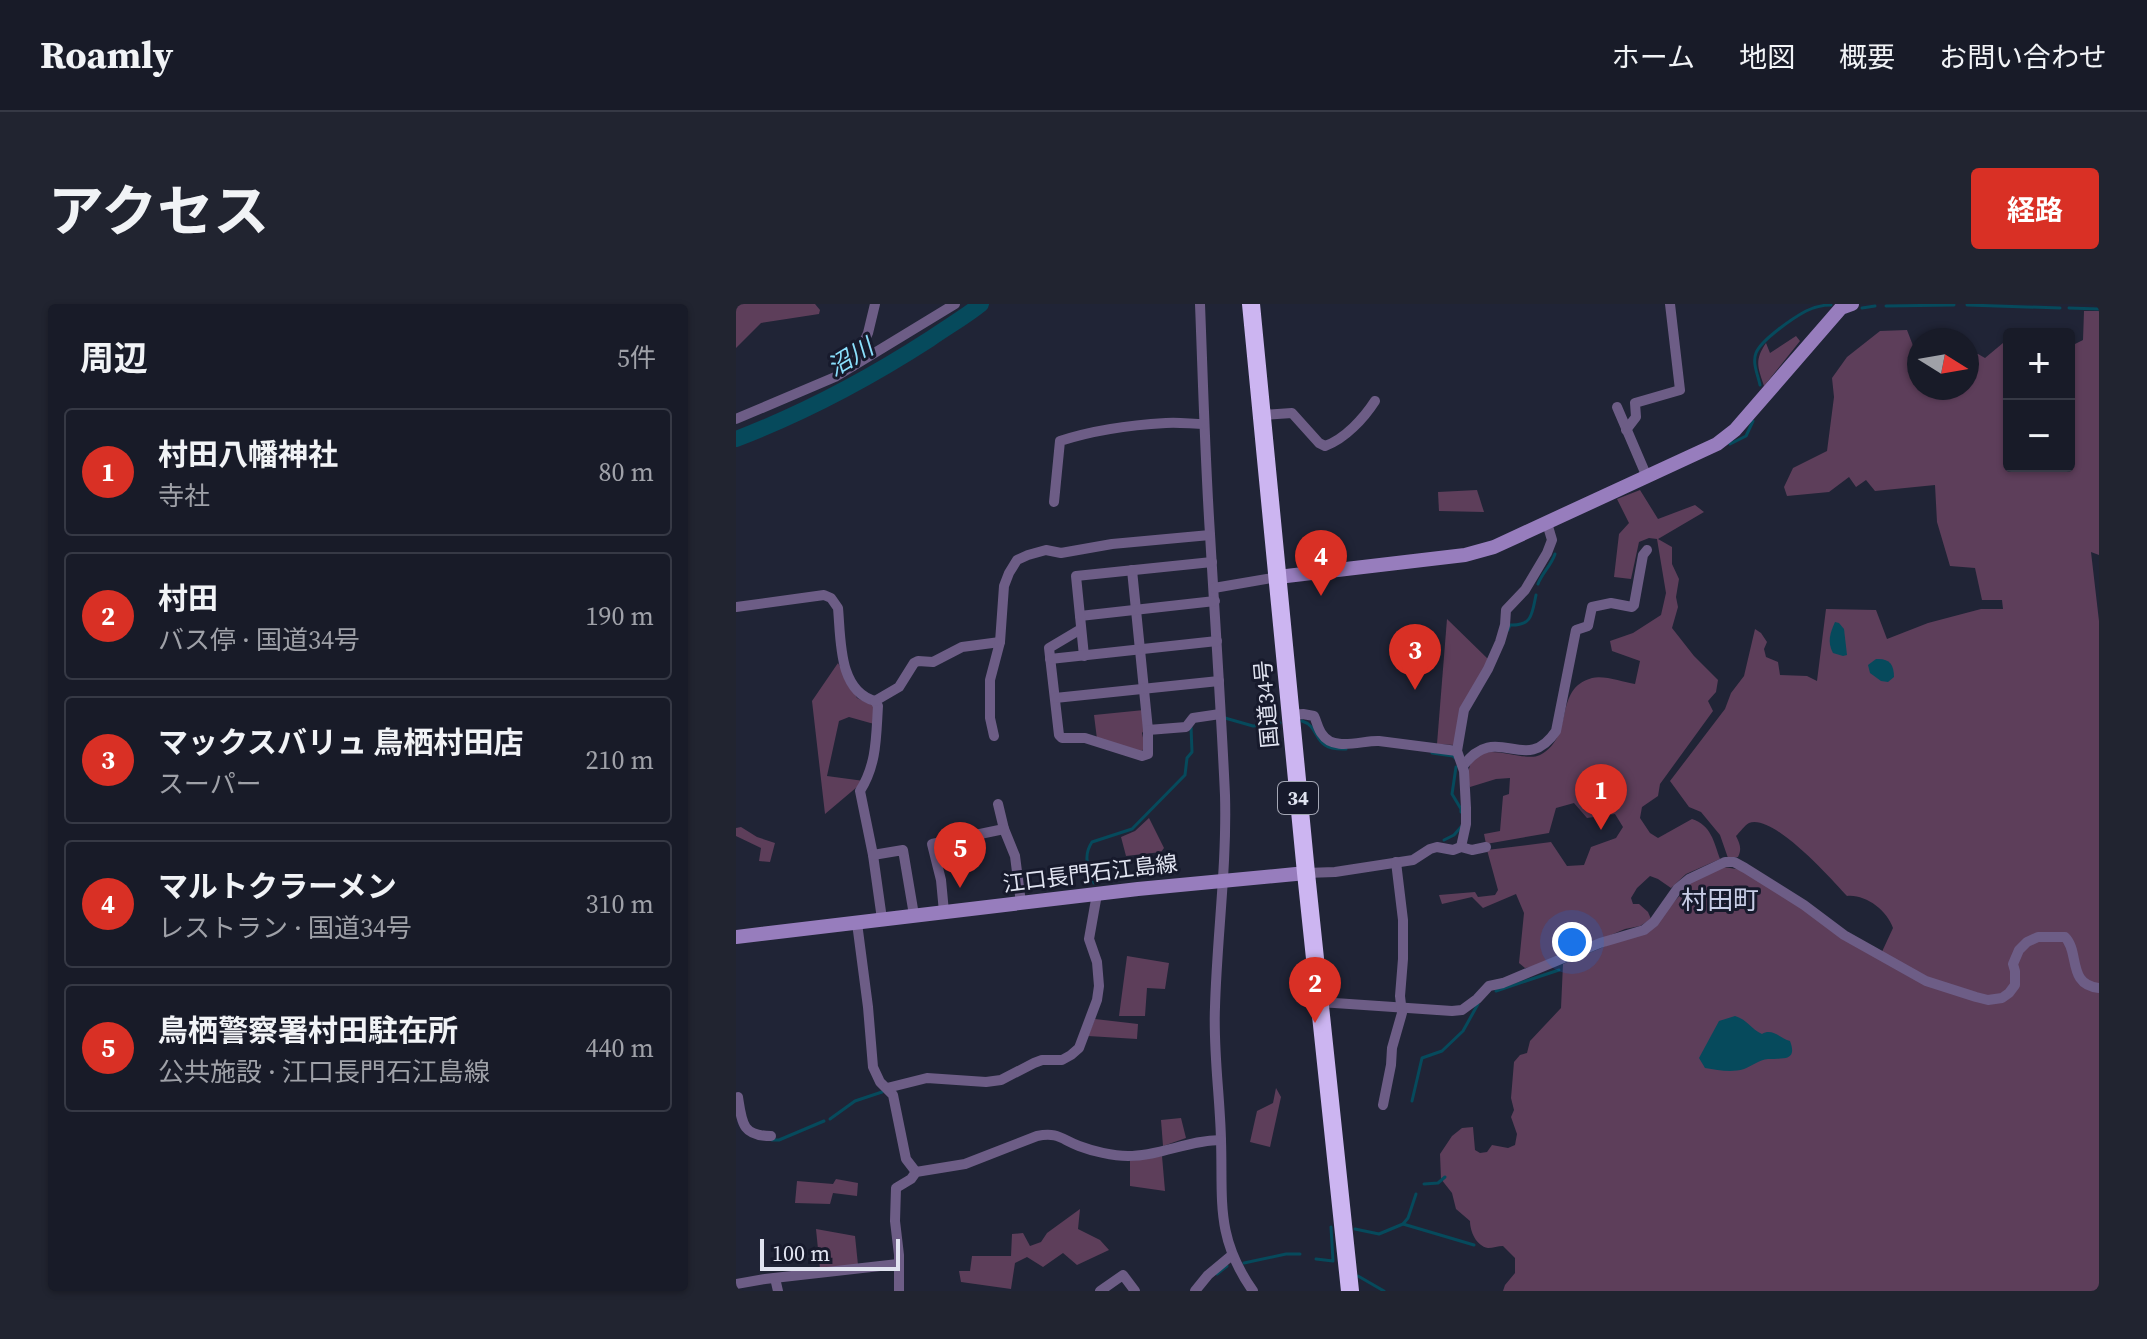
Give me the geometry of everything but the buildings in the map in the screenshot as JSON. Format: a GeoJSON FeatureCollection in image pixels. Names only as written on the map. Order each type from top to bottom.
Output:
{"type":"FeatureCollection","features":[{"type":"Feature","properties":{"kind":"highway","name":"国道34号"},"geometry":{"type":"LineString","coordinates":[[1251,304],[1350,1291]]}},
{"type":"Feature","properties":{"kind":"street"},"geometry":{"type":"LineString","coordinates":[[852,367],[868,333],[875,304]]}},
{"type":"Feature","properties":{"kind":"street"},"geometry":{"type":"LineString","coordinates":[[736,419],[835,377],[955,304]]}},
{"type":"Feature","properties":{"kind":"street"},"geometry":{"type":"LineString","coordinates":[[1200,304],[1225,798],[1224,880],[1214,1017],[1223,1226],[1232,1255],[1253,1291]]}},
{"type":"Feature","properties":{"kind":"street"},"geometry":{"type":"LineString","coordinates":[[1626,430],[1636,417],[1635,403],[1680,390],[1670,304]]}},
{"type":"Feature","properties":{"kind":"street"},"geometry":{"type":"LineString","coordinates":[[1214,588],[1278,577],[1465,555],[1494,547],[1717,444],[1735,430],[1825,324],[1841,308],[1852,304]]}},
{"type":"Feature","properties":{"kind":"street"},"geometry":{"type":"LineString","coordinates":[[1262,415],[1292,413],[1325,446],[1365,416],[1375,401]]}},
{"type":"Feature","properties":{"kind":"street"},"geometry":{"type":"LineString","coordinates":[[1617,407],[1647,477]]}},
{"type":"Feature","properties":{"kind":"street"},"geometry":{"type":"LineString","coordinates":[[1054,502],[1060,441],[1115,428],[1170,423],[1204,424]]}},
{"type":"Feature","properties":{"kind":"street"},"geometry":{"type":"LineString","coordinates":[[1461,847],[1466,824],[1463,766],[1457,751],[1464,710],[1500,642],[1506,610],[1525,590],[1547,553],[1552,540],[1547,523]]}},
{"type":"Feature","properties":{"kind":"street"},"geometry":{"type":"LineString","coordinates":[[994,736],[988,692],[1000,642],[1004,586],[1017,560],[1046,550],[1061,553],[1112,544],[1210,535]]}},
{"type":"Feature","properties":{"kind":"street"},"geometry":{"type":"LineString","coordinates":[[1463,766],[1472,754],[1487,747],[1531,751],[1542,748],[1550,741],[1556,731],[1576,630],[1588,626],[1592,607],[1611,603],[1634,605],[1643,555],[1647,550]]}},
{"type":"Feature","properties":{"kind":"street"},"geometry":{"type":"LineString","coordinates":[[1084,656],[1076,576],[1212,562]]}},
{"type":"Feature","properties":{"kind":"street"},"geometry":{"type":"LineString","coordinates":[[1081,629],[1049,648],[1059,735],[1062,738],[1085,738],[1142,756],[1148,754],[1132,570]]}},
{"type":"Feature","properties":{"kind":"street"},"geometry":{"type":"LineString","coordinates":[[736,607],[824,595],[831,598],[838,608],[841,658],[858,692],[878,706],[873,762],[870,776],[860,791],[882,919]]}},
{"type":"Feature","properties":{"kind":"street"},"geometry":{"type":"LineString","coordinates":[[1080,616],[1215,601]]}},
{"type":"Feature","properties":{"kind":"street"},"geometry":{"type":"LineString","coordinates":[[1050,659],[1217,641]]}},
{"type":"Feature","properties":{"kind":"street"},"geometry":{"type":"LineString","coordinates":[[875,701],[899,687],[918,661],[933,662],[962,647],[1000,642]]}},
{"type":"Feature","properties":{"kind":"street"},"geometry":{"type":"LineString","coordinates":[[1055,698],[1219,681]]}},
{"type":"Feature","properties":{"kind":"street"},"geometry":{"type":"LineString","coordinates":[[1148,730],[1186,727],[1193,718],[1220,714]]}},
{"type":"Feature","properties":{"kind":"street"},"geometry":{"type":"LineString","coordinates":[[1291,715],[1314,716],[1322,736],[1335,742],[1379,741],[1457,751]]}},
{"type":"Feature","properties":{"kind":"street"},"geometry":{"type":"LineString","coordinates":[[998,804],[1015,856],[1021,903]]}},
{"type":"Feature","properties":{"kind":"street"},"geometry":{"type":"LineString","coordinates":[[944,912],[941,880],[932,844],[1004,829]]}},
{"type":"Feature","properties":{"kind":"street"},"geometry":{"type":"LineString","coordinates":[[1306,873],[1335,872],[1413,860],[1437,847],[1453,850],[1486,847]]}},
{"type":"Feature","properties":{"kind":"street"},"geometry":{"type":"LineString","coordinates":[[873,855],[903,850],[914,915]]}},
{"type":"Feature","properties":{"kind":"street"},"geometry":{"type":"LineString","coordinates":[[1383,1105],[1402,1008],[1403,920],[1396,862]]}},
{"type":"Feature","properties":{"kind":"street"},"geometry":{"type":"LineString","coordinates":[[1320,1002],[1462,1010],[1489,986],[1515,979],[1600,943],[1644,930],[1654,922],[1678,888],[1689,879],[1725,862],[1734,862],[1745,868],[1804,905],[1844,935],[1926,981],[1988,1000],[2002,998],[2015,985],[2013,964],[2027,942],[2038,937],[2065,937],[2070,941],[2072,960],[2078,974],[2085,984],[2099,988]]}},
{"type":"Feature","properties":{"kind":"street","name":"江口長門石江島線"},"geometry":{"type":"LineString","coordinates":[[736,937],[1097,894],[1306,873]]}},
{"type":"Feature","properties":{"kind":"street"},"geometry":{"type":"LineString","coordinates":[[887,1088],[927,1078],[986,1082],[1001,1080],[1042,1060],[1062,1060],[1079,1048],[1099,986],[1097,962],[1089,939],[1097,894]]}},
{"type":"Feature","properties":{"kind":"street"},"geometry":{"type":"LineString","coordinates":[[857,923],[873,1067],[875,1075],[893,1095],[906,1159],[916,1172]]}},
{"type":"Feature","properties":{"kind":"street"},"geometry":{"type":"LineString","coordinates":[[736,1098],[740,1129],[755,1135],[771,1136]]}},
{"type":"Feature","properties":{"kind":"street"},"geometry":{"type":"LineString","coordinates":[[899,1291],[896,1188],[916,1172],[965,1164],[1049,1134],[1061,1136],[1077,1145],[1126,1156],[1165,1151],[1206,1140],[1221,1140]]}},
{"type":"Feature","properties":{"kind":"street"},"geometry":{"type":"LineString","coordinates":[[1195,1291],[1208,1275],[1232,1255]]}},
{"type":"Feature","properties":{"kind":"street"},"geometry":{"type":"LineString","coordinates":[[736,1284],[898,1264]]}},
{"type":"Feature","properties":{"kind":"street"},"geometry":{"type":"LineString","coordinates":[[1100,1291],[1123,1275],[1135,1291]]}},
{"type":"Feature","properties":{"kind":"street"},"geometry":{"type":"LineString","coordinates":[[775,1278],[778,1291]]}},
{"type":"Feature","properties":{"kind":"shaded area"},"geometry":{"type":"Polygon","coordinates":[[[736,304],[815,304],[820,310],[819,314],[761,323],[736,348],[736,304]]]}},
{"type":"Feature","properties":{"kind":"shaded area"},"geometry":{"type":"Polygon","coordinates":[[[2084,311],[2099,311],[2099,555],[2091,552],[2099,621],[2099,1291],[1503,1291],[1515,1273],[1515,1258],[1503,1246],[1488,1248],[1477,1241],[1470,1221],[1456,1209],[1452,1193],[1441,1179],[1440,1154],[1452,1136],[1462,1128],[1473,1127],[1475,1150],[1480,1153],[1487,1152],[1492,1145],[1508,1148],[1515,1145],[1517,1134],[1511,1117],[1514,1110],[1511,1098],[1514,1062],[1527,1053],[1530,1041],[1561,1008],[1563,964],[1613,943],[1661,916],[1695,879],[1724,867],[1742,870],[1880,956],[1893,928],[1881,909],[1868,900],[1847,896],[1801,849],[1772,828],[1759,823],[1747,824],[1736,836],[1740,846],[1738,857],[1728,858],[1720,835],[1701,812],[1689,807],[1670,781],[1725,709],[1731,693],[1744,676],[1755,629],[1767,642],[1764,649],[1766,657],[1778,662],[1780,675],[1807,676],[1817,681],[1826,609],[1876,610],[1887,639],[1928,623],[1981,609],[2003,609],[2002,600],[1982,600],[1975,568],[1950,566],[1937,522],[1935,485],[1875,491],[1866,480],[1856,487],[1849,477],[1829,492],[1787,496],[1784,487],[1793,468],[1827,451],[1834,397],[1832,378],[1847,357],[1880,331],[1907,330],[1907,400],[1979,400],[1979,355],[1985,358],[2003,343],[2003,472],[2075,472],[2075,344],[2083,340],[2084,311]]]}},
{"type":"Feature","properties":{"kind":"shaded area"},"geometry":{"type":"Polygon","coordinates":[[[1796,336],[1800,341],[1764,386],[1758,364],[1766,343],[1770,353],[1796,336]]]}},
{"type":"Feature","properties":{"kind":"shaded area"},"geometry":{"type":"Polygon","coordinates":[[[1477,490],[1484,512],[1439,511],[1438,492],[1477,490]]]}},
{"type":"Feature","properties":{"kind":"shaded area"},"geometry":{"type":"Polygon","coordinates":[[[1640,490],[1658,519],[1695,505],[1704,512],[1658,539],[1672,547],[1672,564],[1679,579],[1678,607],[1672,628],[1718,680],[1716,692],[1708,701],[1713,711],[1660,784],[1658,796],[1642,807],[1640,818],[1650,833],[1658,838],[1692,819],[1704,825],[1720,859],[1686,874],[1671,888],[1650,876],[1631,898],[1633,904],[1639,904],[1651,919],[1640,926],[1625,929],[1535,967],[1525,968],[1519,963],[1524,913],[1516,894],[1483,908],[1472,897],[1442,904],[1439,895],[1475,892],[1478,897],[1495,895],[1498,890],[1487,850],[1551,842],[1567,866],[1584,865],[1591,847],[1616,838],[1623,827],[1615,814],[1587,818],[1574,803],[1556,808],[1549,833],[1486,844],[1484,834],[1500,831],[1503,796],[1509,794],[1510,778],[1470,787],[1469,769],[1473,759],[1481,754],[1490,752],[1532,757],[1551,747],[1562,725],[1567,702],[1580,684],[1597,677],[1635,684],[1640,661],[1612,651],[1610,641],[1633,633],[1661,615],[1666,593],[1657,539],[1639,542],[1631,579],[1614,577],[1619,534],[1629,523],[1617,499],[1640,490]]]}},
{"type":"Feature","properties":{"kind":"shaded area"},"geometry":{"type":"Polygon","coordinates":[[[1447,619],[1489,660],[1454,745],[1437,744],[1447,619]]]}},
{"type":"Feature","properties":{"kind":"shaded area"},"geometry":{"type":"Polygon","coordinates":[[[838,663],[857,698],[874,706],[874,724],[849,717],[839,721],[827,776],[864,781],[825,814],[812,701],[838,663]]]}},
{"type":"Feature","properties":{"kind":"shaded area"},"geometry":{"type":"Polygon","coordinates":[[[1144,710],[1145,729],[1142,733],[1145,747],[1141,752],[1097,739],[1094,715],[1144,710]]]}},
{"type":"Feature","properties":{"kind":"shaded area"},"geometry":{"type":"Polygon","coordinates":[[[1149,818],[1164,848],[1161,852],[1126,856],[1121,837],[1135,831],[1149,818]]]}},
{"type":"Feature","properties":{"kind":"shaded area"},"geometry":{"type":"Polygon","coordinates":[[[741,827],[775,843],[770,862],[759,861],[761,848],[736,836],[736,828],[741,827]]]}},
{"type":"Feature","properties":{"kind":"shaded area"},"geometry":{"type":"Polygon","coordinates":[[[1127,956],[1169,963],[1165,989],[1147,988],[1145,1016],[1119,1016],[1127,956]]]}},
{"type":"Feature","properties":{"kind":"shaded area"},"geometry":{"type":"Polygon","coordinates":[[[1095,1019],[1138,1024],[1137,1039],[1088,1036],[1095,1019]]]}},
{"type":"Feature","properties":{"kind":"shaded area"},"geometry":{"type":"Polygon","coordinates":[[[1276,1088],[1281,1097],[1270,1147],[1250,1142],[1257,1111],[1273,1103],[1276,1088]]]}},
{"type":"Feature","properties":{"kind":"shaded area"},"geometry":{"type":"Polygon","coordinates":[[[1181,1118],[1186,1138],[1163,1146],[1161,1120],[1181,1118]]]}},
{"type":"Feature","properties":{"kind":"shaded area"},"geometry":{"type":"Polygon","coordinates":[[[1162,1156],[1165,1191],[1130,1186],[1130,1160],[1162,1156]]]}},
{"type":"Feature","properties":{"kind":"shaded area"},"geometry":{"type":"Polygon","coordinates":[[[836,1179],[858,1183],[857,1196],[833,1193],[830,1204],[795,1203],[797,1181],[833,1184],[836,1179]]]}},
{"type":"Feature","properties":{"kind":"shaded area"},"geometry":{"type":"Polygon","coordinates":[[[1080,1209],[1078,1229],[1100,1240],[1109,1250],[1077,1265],[1063,1253],[1043,1267],[1027,1257],[1015,1263],[1011,1289],[961,1282],[959,1271],[970,1271],[972,1256],[1011,1256],[1012,1234],[1023,1233],[1030,1246],[1041,1242],[1047,1233],[1080,1209]]]}},
{"type":"Feature","properties":{"kind":"shaded area"},"geometry":{"type":"Polygon","coordinates":[[[816,1229],[855,1236],[858,1265],[820,1269],[816,1229]]]}},
{"type":"Feature","properties":{"kind":"water"},"geometry":{"type":"Polygon","coordinates":[[[1835,622],[1844,629],[1847,655],[1833,653],[1831,649],[1830,638],[1835,622]]]}},
{"type":"Feature","properties":{"kind":"water"},"geometry":{"type":"Polygon","coordinates":[[[1876,659],[1892,665],[1894,677],[1888,682],[1870,673],[1868,665],[1876,659]]]}},
{"type":"Feature","properties":{"kind":"water"},"geometry":{"type":"Polygon","coordinates":[[[1735,1016],[1762,1034],[1773,1033],[1790,1041],[1790,1056],[1765,1060],[1739,1070],[1705,1068],[1699,1058],[1719,1021],[1735,1016]]]}},
{"type":"Feature","properties":{"kind":"waterway","name":"沼川"},"geometry":{"type":"LineString","coordinates":[[736,439],[811,406],[883,368],[981,304]]}},
{"type":"Feature","properties":{"kind":"waterway"},"geometry":{"type":"LineString","coordinates":[[1760,385],[1755,357],[1764,342],[1806,311],[1831,305]]}},
{"type":"Feature","properties":{"kind":"waterway"},"geometry":{"type":"LineString","coordinates":[[1886,306],[1954,305]]}},
{"type":"Feature","properties":{"kind":"waterway"},"geometry":{"type":"LineString","coordinates":[[1967,305],[2060,308]]}},
{"type":"Feature","properties":{"kind":"waterway"},"geometry":{"type":"LineString","coordinates":[[1862,308],[1875,306]]}},
{"type":"Feature","properties":{"kind":"waterway"},"geometry":{"type":"LineString","coordinates":[[2069,308],[2099,309]]}},
{"type":"Feature","properties":{"kind":"waterway"},"geometry":{"type":"LineString","coordinates":[[1730,444],[1746,436],[1753,421]]}},
{"type":"Feature","properties":{"kind":"waterway"},"geometry":{"type":"LineString","coordinates":[[1538,584],[1555,554]]}},
{"type":"Feature","properties":{"kind":"waterway"},"geometry":{"type":"LineString","coordinates":[[1508,630],[1510,625],[1527,621],[1536,595]]}},
{"type":"Feature","properties":{"kind":"waterway"},"geometry":{"type":"LineString","coordinates":[[1225,718],[1253,726],[1280,723]]}},
{"type":"Feature","properties":{"kind":"waterway"},"geometry":{"type":"LineString","coordinates":[[1302,721],[1312,728],[1322,743],[1335,749],[1346,749]]}},
{"type":"Feature","properties":{"kind":"waterway"},"geometry":{"type":"LineString","coordinates":[[1094,883],[1087,858],[1092,842],[1132,829],[1185,775],[1187,758],[1192,752],[1191,727]]}},
{"type":"Feature","properties":{"kind":"waterway"},"geometry":{"type":"LineString","coordinates":[[1432,753],[1455,758]]}},
{"type":"Feature","properties":{"kind":"waterway"},"geometry":{"type":"LineString","coordinates":[[1456,767],[1452,794],[1461,812]]}},
{"type":"Feature","properties":{"kind":"waterway"},"geometry":{"type":"LineString","coordinates":[[1444,840],[1461,827]]}},
{"type":"Feature","properties":{"kind":"waterway"},"geometry":{"type":"LineString","coordinates":[[1496,991],[1559,970]]}},
{"type":"Feature","properties":{"kind":"waterway"},"geometry":{"type":"LineString","coordinates":[[1412,1101],[1422,1058],[1442,1051],[1463,1031],[1478,1004]]}},
{"type":"Feature","properties":{"kind":"waterway"},"geometry":{"type":"LineString","coordinates":[[830,1119],[855,1101],[882,1092]]}},
{"type":"Feature","properties":{"kind":"waterway"},"geometry":{"type":"LineString","coordinates":[[772,1140],[779,1140],[824,1121]]}},
{"type":"Feature","properties":{"kind":"waterway"},"geometry":{"type":"LineString","coordinates":[[1424,1184],[1438,1183],[1445,1177]]}},
{"type":"Feature","properties":{"kind":"waterway"},"geometry":{"type":"LineString","coordinates":[[1355,1229],[1379,1234],[1403,1224],[1416,1194]]}},
{"type":"Feature","properties":{"kind":"waterway"},"geometry":{"type":"LineString","coordinates":[[1403,1224],[1474,1245]]}},
{"type":"Feature","properties":{"kind":"waterway"},"geometry":{"type":"LineString","coordinates":[[1316,1259],[1333,1261],[1331,1227]]}},
{"type":"Feature","properties":{"kind":"waterway"},"geometry":{"type":"LineString","coordinates":[[1244,1263],[1300,1254]]}},
{"type":"Feature","properties":{"kind":"waterway"},"geometry":{"type":"LineString","coordinates":[[1217,1274],[1227,1266]]}},
{"type":"Feature","properties":{"kind":"waterway"},"geometry":{"type":"LineString","coordinates":[[1358,1276],[1384,1291]]}},
{"type":"Feature","properties":{"kind":"place","name":"マルトクラーメン"},"geometry":{"type":"Point","coordinates":[1321,596]}},
{"type":"Feature","properties":{"kind":"place","name":"マックスバリュ 鳥栖村田店"},"geometry":{"type":"Point","coordinates":[1415,690]}},
{"type":"Feature","properties":{"kind":"place","name":"村田八幡神社"},"geometry":{"type":"Point","coordinates":[1601,830]}},
{"type":"Feature","properties":{"kind":"place","name":"鳥栖警察署村田駐在所"},"geometry":{"type":"Point","coordinates":[960,888]}},
{"type":"Feature","properties":{"kind":"place","name":"村田"},"geometry":{"type":"Point","coordinates":[1315,1023]}},
{"type":"Feature","properties":{"kind":"district","name":"村田町"},"geometry":{"type":"Point","coordinates":[1720,900]}}]}
